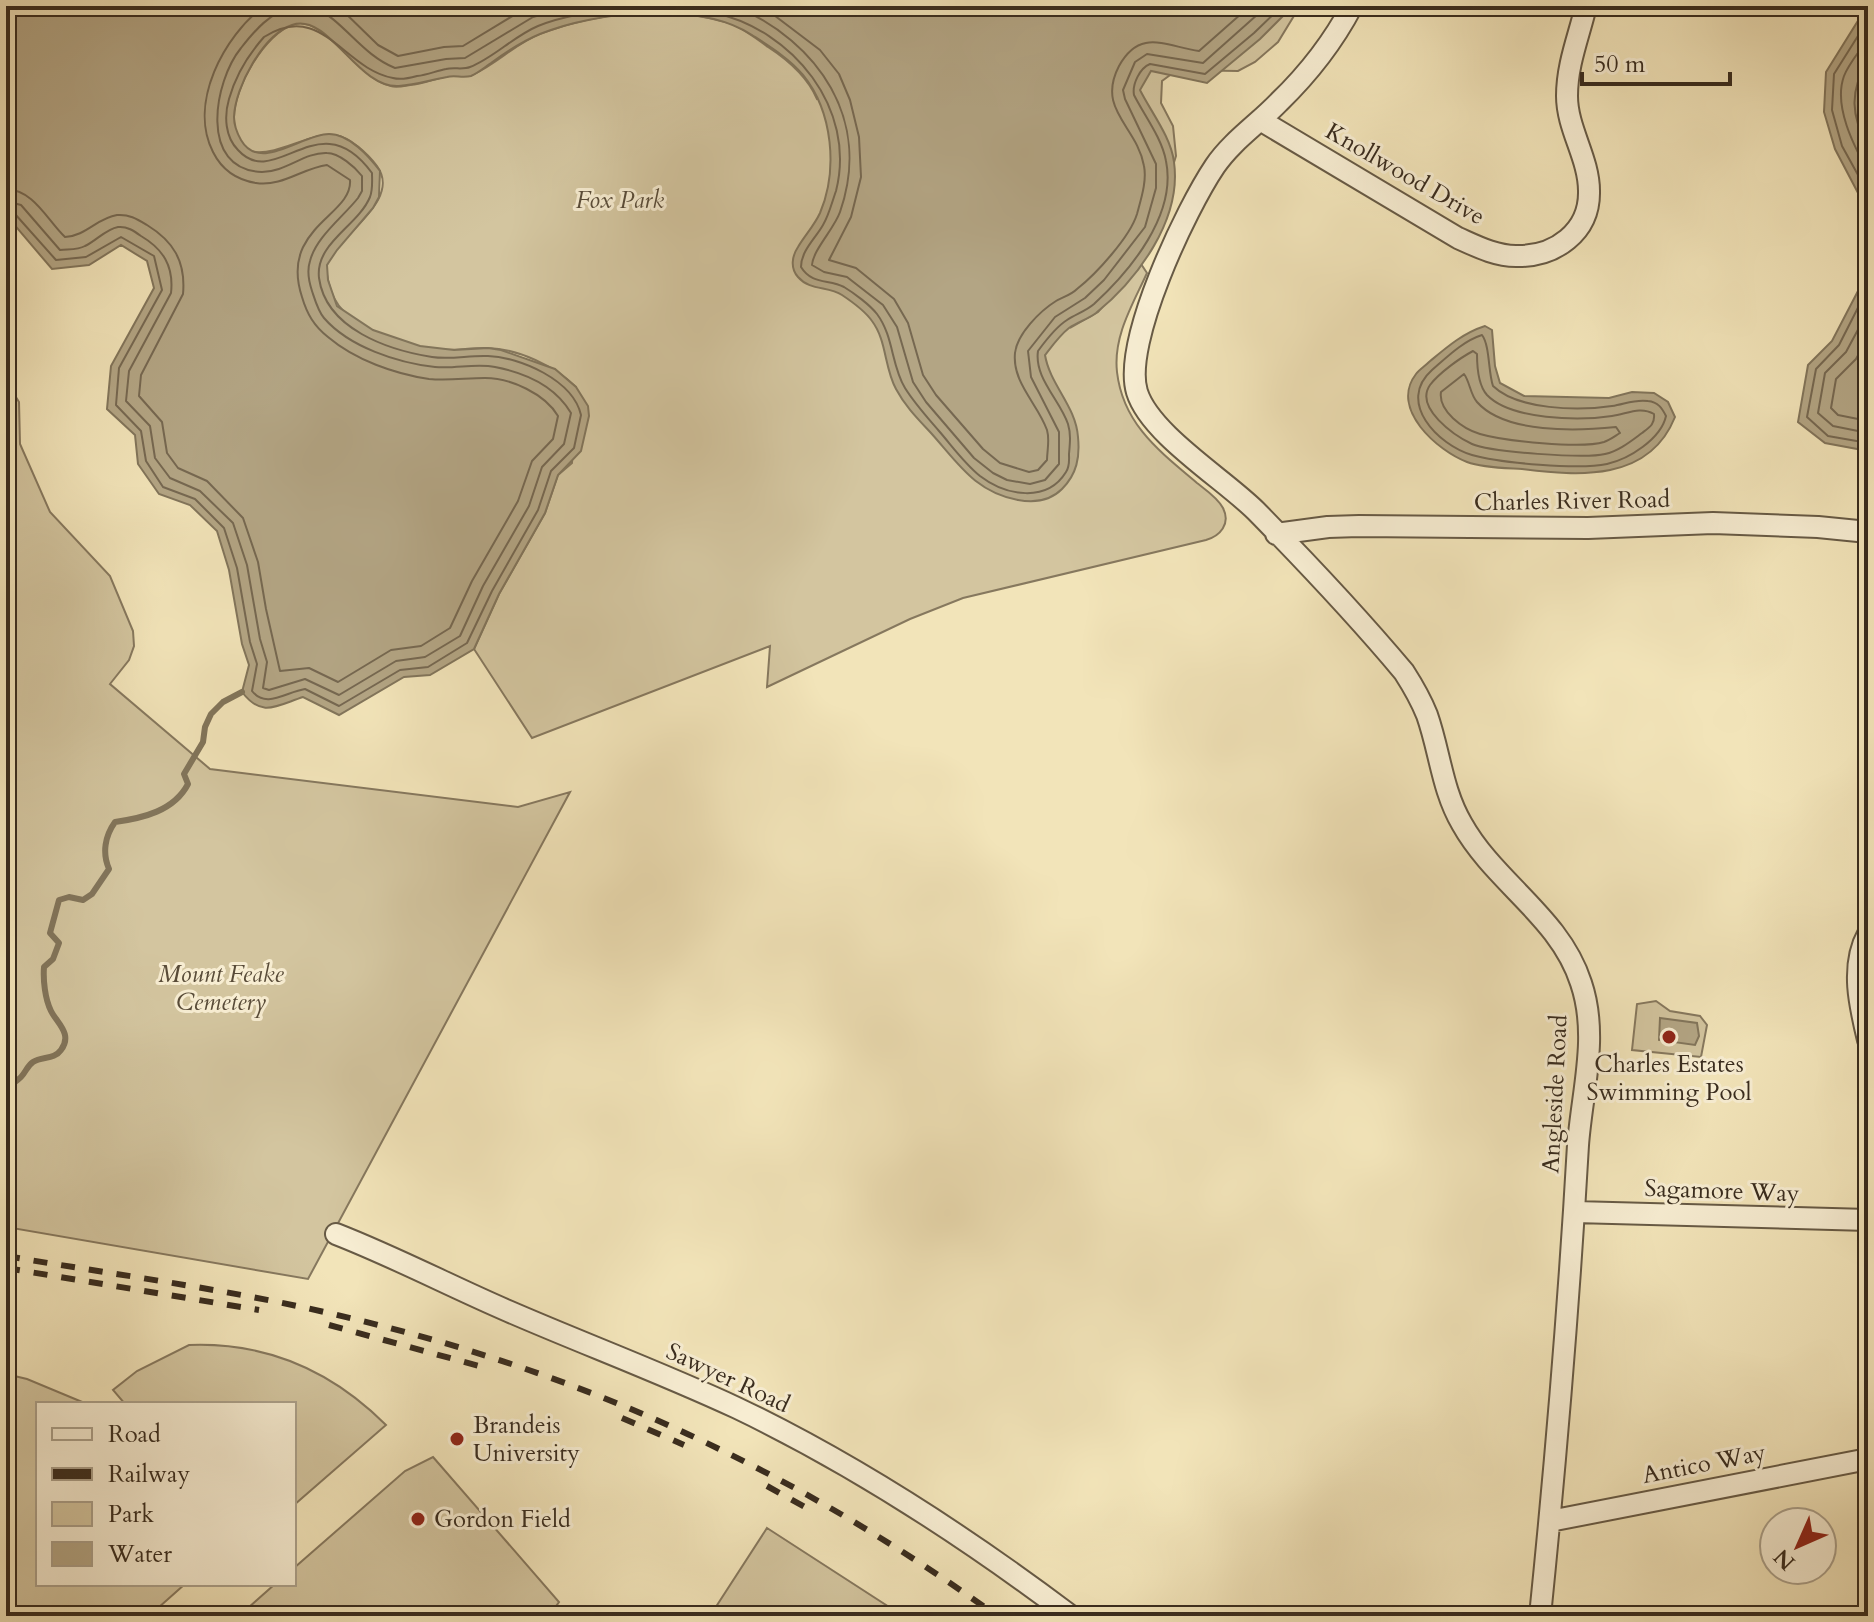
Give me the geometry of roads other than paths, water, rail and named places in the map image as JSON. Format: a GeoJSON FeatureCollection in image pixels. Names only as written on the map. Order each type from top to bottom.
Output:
{"type":"FeatureCollection","features":[{"type":"Feature","properties":{"kind":"street","name":"Angleside Road"},"geometry":{"type":"LineString","coordinates":[[1352,6],[1324,53],[1226,151],[1214,168],[1167,258],[1135,355],[1134,374],[1137,394],[1164,431],[1248,504],[1404,672],[1428,717],[1441,773],[1463,826],[1487,859],[1557,935],[1572,958],[1582,984],[1590,1034],[1580,1113],[1575,1212],[1540,1616]]}},
{"type":"Feature","properties":{"kind":"street","name":"Knollwood Drive"},"geometry":{"type":"LineString","coordinates":[[1260,120],[1458,238],[1487,251],[1516,256],[1550,250],[1575,234],[1586,215],[1589,190],[1582,156],[1570,122],[1567,96],[1572,50],[1586,6]]}},
{"type":"Feature","properties":{"kind":"street","name":"Charles River Road"},"geometry":{"type":"LineString","coordinates":[[1276,534],[1359,526],[1575,529],[1713,523],[1868,532]]}},
{"type":"Feature","properties":{"kind":"street"},"geometry":{"type":"LineString","coordinates":[[1868,934],[1861,950],[1859,986],[1868,1040]]}},
{"type":"Feature","properties":{"kind":"street","name":"Sagamore Way"},"geometry":{"type":"LineString","coordinates":[[1575,1212],[1868,1220]]}},
{"type":"Feature","properties":{"kind":"street","name":"Sawyer Road"},"geometry":{"type":"LineString","coordinates":[[336,1234],[506,1310],[672,1379],[786,1433],[853,1470],[971,1543],[1071,1616]]}},
{"type":"Feature","properties":{"kind":"street","name":"Antico Way"},"geometry":{"type":"LineString","coordinates":[[1550,1521],[1868,1459]]}},
{"type":"Feature","properties":{"kind":"water"},"geometry":{"type":"Polygon","coordinates":[[[6,6],[1293,6],[1260,39],[1207,83],[1151,71],[1140,90],[1172,153],[1175,183],[1171,205],[1154,246],[1127,283],[1096,313],[1066,331],[1045,355],[1052,376],[1073,415],[1079,444],[1078,458],[1071,477],[1062,489],[1047,499],[1030,501],[1003,496],[968,475],[900,395],[892,381],[877,329],[869,317],[842,295],[808,284],[795,273],[794,254],[818,218],[826,196],[830,142],[821,106],[803,75],[786,58],[752,35],[730,24],[705,17],[648,13],[618,15],[540,34],[471,76],[450,76],[399,86],[384,84],[370,76],[318,29],[305,24],[292,25],[281,31],[261,51],[239,91],[234,117],[241,140],[249,149],[270,153],[318,136],[336,135],[358,147],[380,171],[379,197],[373,208],[327,265],[328,280],[337,306],[373,330],[420,346],[501,350],[555,369],[576,387],[588,406],[589,416],[581,451],[558,475],[545,513],[499,594],[474,649],[430,675],[404,677],[339,715],[303,697],[270,708],[263,707],[249,700],[242,692],[249,665],[242,644],[229,570],[217,531],[190,505],[159,494],[138,464],[135,435],[107,409],[111,366],[154,288],[147,261],[121,245],[89,265],[52,269],[6,215],[6,6]]]}},
{"type":"Feature","properties":{"kind":"water"},"geometry":{"type":"Polygon","coordinates":[[[1868,9],[1868,212],[1835,149],[1824,112],[1826,72],[1868,9]]]}},
{"type":"Feature","properties":{"kind":"water"},"geometry":{"type":"Polygon","coordinates":[[[1868,266],[1868,451],[1825,443],[1798,422],[1808,365],[1832,341],[1868,266]]]}},
{"type":"Feature","properties":{"kind":"water"},"geometry":{"type":"Polygon","coordinates":[[[1485,326],[1492,330],[1495,366],[1500,383],[1524,396],[1609,398],[1632,392],[1654,393],[1668,402],[1675,417],[1663,438],[1648,454],[1610,470],[1566,473],[1494,467],[1473,464],[1455,456],[1420,427],[1408,401],[1409,387],[1417,372],[1442,351],[1485,326]]]}},
{"type":"Feature","properties":{"kind":"water"},"geometry":{"type":"Polygon","coordinates":[[[1660,1018],[1697,1023],[1699,1036],[1695,1045],[1659,1040],[1660,1018]]]}},
{"type":"Feature","properties":{"kind":"waterway"},"geometry":{"type":"LineString","coordinates":[[6,1088],[21,1077],[29,1065],[55,1055],[64,1044],[65,1034],[47,1001],[44,978],[44,967],[53,959],[59,943],[50,933],[59,900],[69,897],[83,900],[92,894],[109,869],[106,845],[115,822],[157,812],[175,801],[188,784],[184,774],[203,742],[211,714],[223,702],[242,692]]}},
{"type":"Feature","properties":{"kind":"railway"},"geometry":{"type":"LineString","coordinates":[[6,1256],[226,1292],[314,1310],[445,1343],[530,1370],[612,1401],[770,1475],[923,1565],[997,1616]]}},
{"type":"Feature","properties":{"kind":"railway"},"geometry":{"type":"LineString","coordinates":[[6,1268],[259,1310]]}},
{"type":"Feature","properties":{"kind":"railway"},"geometry":{"type":"LineString","coordinates":[[329,1325],[479,1366]]}},
{"type":"Feature","properties":{"kind":"railway"},"geometry":{"type":"LineString","coordinates":[[622,1418],[684,1445]]}},
{"type":"Feature","properties":{"kind":"railway"},"geometry":{"type":"LineString","coordinates":[[767,1486],[816,1513]]}},
{"type":"Feature","properties":{"kind":"place","name":"Charles Estates Swimming Pool"},"geometry":{"type":"Point","coordinates":[1669,1037]}},
{"type":"Feature","properties":{"kind":"place","name":"Brandeis University"},"geometry":{"type":"Point","coordinates":[457,1439]}},
{"type":"Feature","properties":{"kind":"place","name":"Gordon Field"},"geometry":{"type":"Point","coordinates":[418,1519]}},
{"type":"Feature","properties":{"kind":"park label","name":"Fox Park"},"geometry":{"type":"Point","coordinates":[620,200]}},
{"type":"Feature","properties":{"kind":"park label","name":"Mount Feake Cemetery"},"geometry":{"type":"Point","coordinates":[221,988]}}]}
